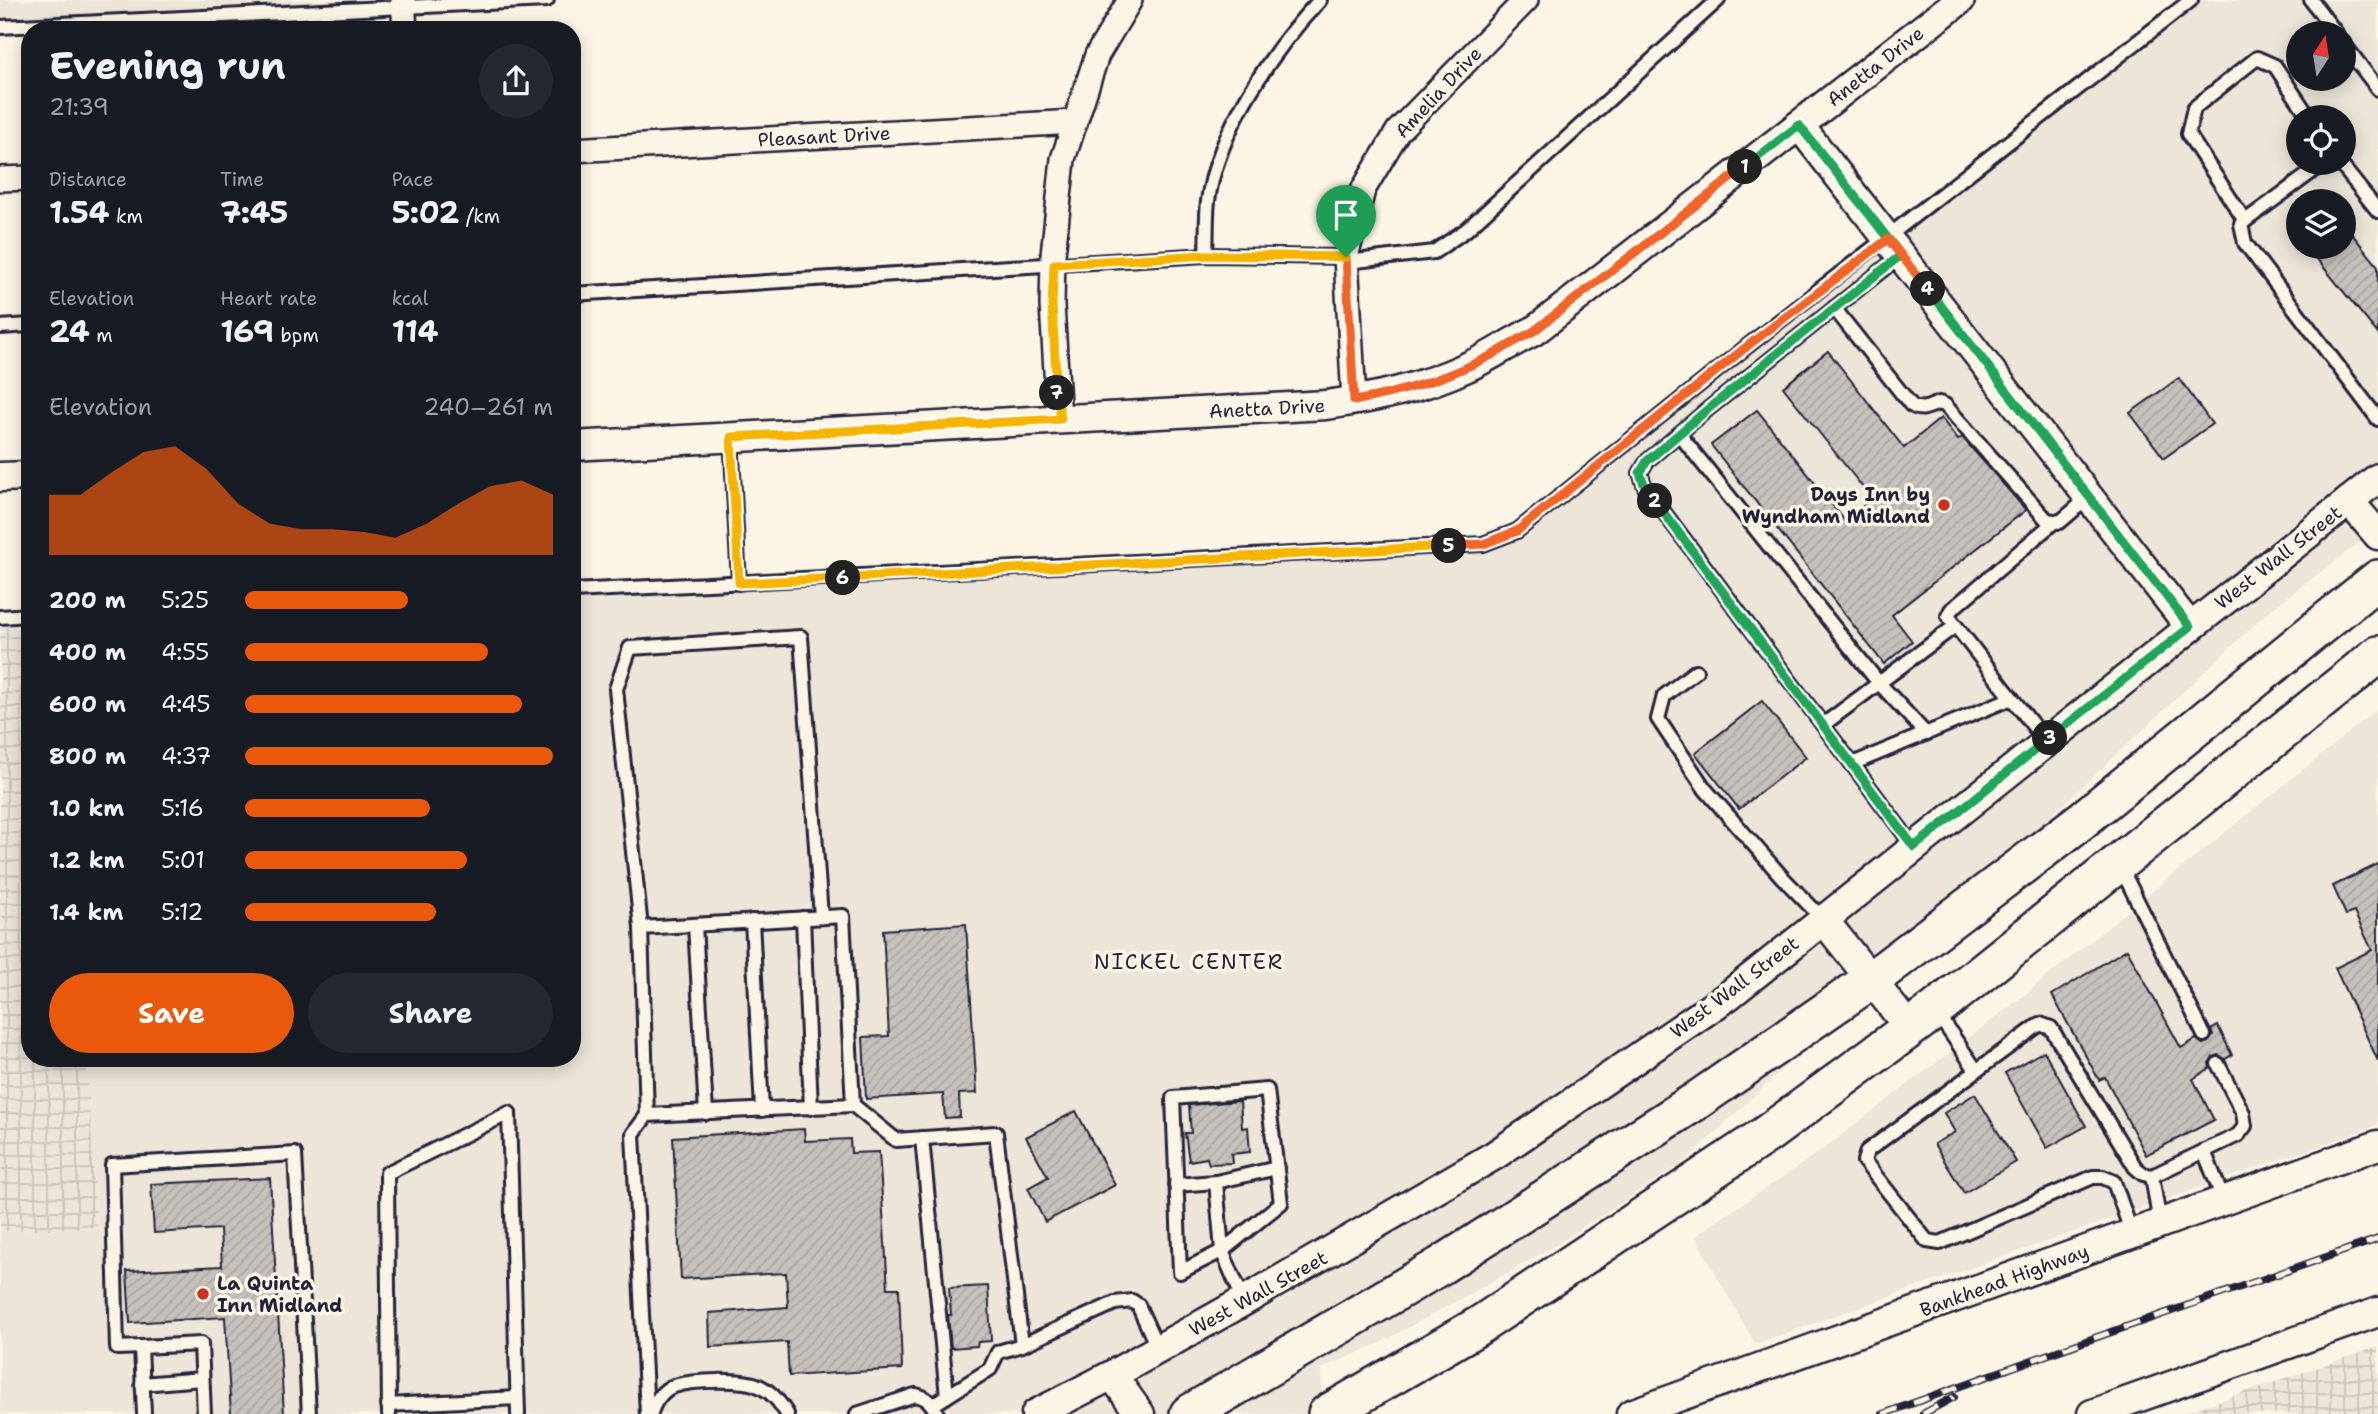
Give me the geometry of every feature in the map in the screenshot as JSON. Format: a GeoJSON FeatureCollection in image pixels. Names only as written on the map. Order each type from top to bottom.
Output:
{"type":"FeatureCollection","features":[{"type":"Feature","properties":{"kind":"main road"},"geometry":{"type":"LineString","coordinates":[[1189,1414],[1463,1251],[1696,1101],[1871,980],[2081,821],[2378,579]]}},
{"type":"Feature","properties":{"kind":"main road"},"geometry":{"type":"LineString","coordinates":[[1327,1414],[1480,1325],[1767,1134],[1922,1019],[2378,655]]}},
{"type":"Feature","properties":{"kind":"street"},"geometry":{"type":"LineString","coordinates":[[1061,419],[1052,305],[1063,159],[1097,55],[1130,0]]}},
{"type":"Feature","properties":{"kind":"street","name":"Amelia Drive"},"geometry":{"type":"LineString","coordinates":[[1354,401],[1347,259],[1363,190],[1398,131],[1525,0]]}},
{"type":"Feature","properties":{"kind":"street","name":"Anetta Drive"},"geometry":{"type":"LineString","coordinates":[[581,445],[1326,405],[1386,396],[1446,376],[1498,352],[1534,331],[1960,0]]}},
{"type":"Feature","properties":{"kind":"street","name":"Pleasant Drive"},"geometry":{"type":"LineString","coordinates":[[581,149],[1075,122]]}},
{"type":"Feature","properties":{"kind":"street"},"geometry":{"type":"LineString","coordinates":[[1799,125],[2190,627]]}},
{"type":"Feature","properties":{"kind":"street"},"geometry":{"type":"LineString","coordinates":[[0,179],[21,178]]}},
{"type":"Feature","properties":{"kind":"street"},"geometry":{"type":"LineString","coordinates":[[0,477],[21,476]]}},
{"type":"Feature","properties":{"kind":"street","name":"West Wall Street"},"geometry":{"type":"LineString","coordinates":[[1036,1414],[1112,1376],[1495,1155],[1728,996],[2378,478]]}},
{"type":"Feature","properties":{"kind":"street"},"geometry":{"type":"LineString","coordinates":[[2349,501],[2378,535]]}},
{"type":"Feature","properties":{"kind":"street"},"geometry":{"type":"LineString","coordinates":[[1822,919],[1871,980],[1922,1019]]}},
{"type":"Feature","properties":{"kind":"street","name":"Bankhead Highway"},"geometry":{"type":"LineString","coordinates":[[1631,1414],[2378,1145]]}},
{"type":"Feature","properties":{"kind":"street"},"geometry":{"type":"LineString","coordinates":[[2092,1414],[2378,1312]]}},
{"type":"Feature","properties":{"kind":"street"},"geometry":{"type":"LineString","coordinates":[[1112,1376],[1140,1414]]}},
{"type":"Feature","properties":{"kind":"lane"},"geometry":{"type":"LineString","coordinates":[[173,21],[403,13],[547,0]]}},
{"type":"Feature","properties":{"kind":"lane"},"geometry":{"type":"LineString","coordinates":[[1206,255],[1208,201],[1217,163],[1234,122],[1266,68],[1320,0]]}},
{"type":"Feature","properties":{"kind":"lane"},"geometry":{"type":"LineString","coordinates":[[581,293],[1206,255],[1347,259],[1434,252],[1466,230],[1718,0]]}},
{"type":"Feature","properties":{"kind":"lane"},"geometry":{"type":"LineString","coordinates":[[1914,847],[1645,487],[1640,473],[1647,461],[1834,308],[1894,247],[2191,0]]}},
{"type":"Feature","properties":{"kind":"lane"},"geometry":{"type":"LineString","coordinates":[[2311,0],[2327,21]]}},
{"type":"Feature","properties":{"kind":"lane"},"geometry":{"type":"LineString","coordinates":[[0,27],[21,26]]}},
{"type":"Feature","properties":{"kind":"lane"},"geometry":{"type":"LineString","coordinates":[[2245,221],[2188,134],[2194,108],[2257,58],[2275,66],[2301,105]]}},
{"type":"Feature","properties":{"kind":"lane"},"geometry":{"type":"LineString","coordinates":[[2356,60],[2378,89]]}},
{"type":"Feature","properties":{"kind":"lane"},"geometry":{"type":"LineString","coordinates":[[2309,175],[2241,223],[2245,243],[2378,419]]}},
{"type":"Feature","properties":{"kind":"lane"},"geometry":{"type":"LineString","coordinates":[[2350,175],[2378,211]]}},
{"type":"Feature","properties":{"kind":"lane"},"geometry":{"type":"LineString","coordinates":[[581,591],[1483,544],[1517,531],[1750,344],[1894,247]]}},
{"type":"Feature","properties":{"kind":"lane"},"geometry":{"type":"LineString","coordinates":[[1834,308],[1911,405],[1916,409],[1939,403],[1945,405],[2047,520],[2054,523]]}},
{"type":"Feature","properties":{"kind":"lane"},"geometry":{"type":"LineString","coordinates":[[0,327],[21,326]]}},
{"type":"Feature","properties":{"kind":"lane"},"geometry":{"type":"LineString","coordinates":[[1679,434],[1879,683],[1926,734]]}},
{"type":"Feature","properties":{"kind":"lane"},"geometry":{"type":"LineString","coordinates":[[731,437],[739,583]]}},
{"type":"Feature","properties":{"kind":"lane"},"geometry":{"type":"LineString","coordinates":[[2046,742],[1948,615],[2054,523],[2060,522],[2089,497]]}},
{"type":"Feature","properties":{"kind":"lane"},"geometry":{"type":"LineString","coordinates":[[0,617],[21,616]]}},
{"type":"Feature","properties":{"kind":"lane"},"geometry":{"type":"LineString","coordinates":[[1823,725],[1955,626]]}},
{"type":"Feature","properties":{"kind":"lane"},"geometry":{"type":"LineString","coordinates":[[649,1414],[633,1134],[647,1115],[641,928],[616,689],[630,649],[801,637],[821,917]]}},
{"type":"Feature","properties":{"kind":"lane"},"geometry":{"type":"LineString","coordinates":[[1696,671],[1664,696],[1658,719],[1705,789],[1822,919]]}},
{"type":"Feature","properties":{"kind":"lane"},"geometry":{"type":"LineString","coordinates":[[1852,764],[2012,698]]}},
{"type":"Feature","properties":{"kind":"lane"},"geometry":{"type":"LineString","coordinates":[[2119,863],[2204,1035]]}},
{"type":"Feature","properties":{"kind":"lane"},"geometry":{"type":"LineString","coordinates":[[641,928],[843,916],[853,1105]]}},
{"type":"Feature","properties":{"kind":"lane"},"geometry":{"type":"LineString","coordinates":[[803,918],[811,1108]]}},
{"type":"Feature","properties":{"kind":"lane"},"geometry":{"type":"LineString","coordinates":[[752,921],[762,1110]]}},
{"type":"Feature","properties":{"kind":"lane"},"geometry":{"type":"LineString","coordinates":[[695,925],[706,1113]]}},
{"type":"Feature","properties":{"kind":"lane"},"geometry":{"type":"LineString","coordinates":[[1922,1019],[1976,1070]]}},
{"type":"Feature","properties":{"kind":"lane"},"geometry":{"type":"LineString","coordinates":[[2132,1234],[2114,1182],[2103,1177],[2093,1177],[1940,1243],[1927,1241],[1864,1161],[1867,1151],[2040,1024],[2051,1028],[2135,1167],[2143,1174],[2152,1176],[2238,1135],[2245,1126],[2243,1113],[2218,1064]]}},
{"type":"Feature","properties":{"kind":"lane"},"geometry":{"type":"LineString","coordinates":[[1267,1090],[1277,1168],[1281,1203],[1222,1251],[1180,1272],[1173,1098],[1267,1090]]}},
{"type":"Feature","properties":{"kind":"lane"},"geometry":{"type":"LineString","coordinates":[[647,1115],[853,1105],[897,1140],[996,1133],[1022,1345]]}},
{"type":"Feature","properties":{"kind":"lane"},"geometry":{"type":"LineString","coordinates":[[516,1398],[388,1410],[387,1173],[509,1113],[518,1414]]}},
{"type":"Feature","properties":{"kind":"lane"},"geometry":{"type":"LineString","coordinates":[[922,1138],[947,1396]]}},
{"type":"Feature","properties":{"kind":"lane"},"geometry":{"type":"LineString","coordinates":[[2204,1151],[2224,1201]]}},
{"type":"Feature","properties":{"kind":"lane"},"geometry":{"type":"LineString","coordinates":[[204,1414],[201,1344],[117,1348],[112,1165],[295,1154],[309,1414]]}},
{"type":"Feature","properties":{"kind":"lane"},"geometry":{"type":"LineString","coordinates":[[1177,1185],[1216,1182],[1277,1168]]}},
{"type":"Feature","properties":{"kind":"lane"},"geometry":{"type":"LineString","coordinates":[[2152,1176],[2160,1224]]}},
{"type":"Feature","properties":{"kind":"lane"},"geometry":{"type":"LineString","coordinates":[[1216,1182],[1222,1251],[1244,1301]]}},
{"type":"Feature","properties":{"kind":"lane"},"geometry":{"type":"LineString","coordinates":[[857,1414],[915,1395],[923,1396],[935,1409],[947,1396],[990,1369],[998,1352],[1022,1345],[1115,1303],[1132,1301],[1138,1305],[1158,1350]]}},
{"type":"Feature","properties":{"kind":"lane"},"geometry":{"type":"LineString","coordinates":[[141,1347],[144,1414]]}},
{"type":"Feature","properties":{"kind":"lane"},"geometry":{"type":"LineString","coordinates":[[142,1384],[202,1380]]}},
{"type":"Feature","properties":{"kind":"lane"},"geometry":{"type":"LineString","coordinates":[[649,1414],[658,1398],[672,1386],[700,1382],[760,1386],[776,1398],[787,1414]]}},
{"type":"Feature","properties":{"kind":"shaded area"},"geometry":{"type":"Polygon","coordinates":[[[0,0],[376,0],[376,2],[0,22],[0,0]]]}},
{"type":"Feature","properties":{"kind":"shaded area"},"geometry":{"type":"Polygon","coordinates":[[[2201,0],[2378,0],[2378,529],[2270,610],[1683,1163],[1504,1275],[1380,1343],[1321,1369],[1323,1414],[0,1414],[0,1232],[97,1227],[87,1067],[581,1067],[581,594],[1500,543],[2201,0]]]}},
{"type":"Feature","properties":{"kind":"shaded area"},"geometry":{"type":"Polygon","coordinates":[[[21,626],[21,1067],[87,1067],[97,1227],[0,1232],[0,627],[21,626]]]}},
{"type":"Feature","properties":{"kind":"shaded area"},"geometry":{"type":"Polygon","coordinates":[[[2378,709],[2378,1125],[1755,1344],[1695,1236],[1818,1153],[2007,1009],[2378,709]]]}},
{"type":"Feature","properties":{"kind":"shaded area"},"geometry":{"type":"Polygon","coordinates":[[[2378,1347],[2378,1414],[2180,1414],[2378,1347]]]}},
{"type":"Feature","properties":{"kind":"building"},"geometry":{"type":"Polygon","coordinates":[[[2356,239],[2378,266],[2378,334],[2317,259],[2356,259],[2356,239]]]}},
{"type":"Feature","properties":{"kind":"building","name":"Days Inn by Wyndham Midland"},"geometry":{"type":"Polygon","coordinates":[[[1828,351],[1904,448],[1941,418],[1958,440],[1962,437],[2026,510],[1892,615],[1912,641],[1884,664],[1711,445],[1757,410],[1845,521],[1872,499],[1783,387],[1828,351]]]}},
{"type":"Feature","properties":{"kind":"building"},"geometry":{"type":"Polygon","coordinates":[[[2179,378],[2212,424],[2164,458],[2130,413],[2179,378]]]}},
{"type":"Feature","properties":{"kind":"building"},"geometry":{"type":"Polygon","coordinates":[[[1762,701],[1806,757],[1739,809],[1695,753],[1762,701]]]}},
{"type":"Feature","properties":{"kind":"building"},"geometry":{"type":"Polygon","coordinates":[[[2378,864],[2378,1061],[2335,968],[2372,950],[2354,912],[2346,915],[2333,886],[2378,864]]]}},
{"type":"Feature","properties":{"kind":"building"},"geometry":{"type":"Polygon","coordinates":[[[966,924],[977,1093],[959,1094],[960,1117],[945,1118],[943,1094],[866,1099],[863,1037],[889,1036],[883,930],[966,924]]]}},
{"type":"Feature","properties":{"kind":"building"},"geometry":{"type":"Polygon","coordinates":[[[2127,949],[2181,1048],[2196,1039],[2203,1044],[2208,1042],[2213,1036],[2211,1030],[2218,1026],[2232,1055],[2225,1059],[2219,1055],[2213,1057],[2209,1063],[2210,1068],[2193,1079],[2214,1120],[2146,1155],[2105,1077],[2099,1080],[2052,995],[2127,949]]]}},
{"type":"Feature","properties":{"kind":"building"},"geometry":{"type":"Polygon","coordinates":[[[2044,1051],[2086,1126],[2047,1148],[2005,1073],[2044,1051]]]}},
{"type":"Feature","properties":{"kind":"building"},"geometry":{"type":"Polygon","coordinates":[[[1975,1094],[2016,1162],[1964,1193],[1934,1144],[1955,1132],[1944,1113],[1975,1094]]]}},
{"type":"Feature","properties":{"kind":"building"},"geometry":{"type":"Polygon","coordinates":[[[1240,1101],[1242,1128],[1248,1127],[1250,1152],[1231,1154],[1232,1163],[1209,1164],[1207,1158],[1189,1161],[1185,1133],[1191,1133],[1189,1105],[1240,1101]]]}},
{"type":"Feature","properties":{"kind":"building"},"geometry":{"type":"Polygon","coordinates":[[[1076,1111],[1115,1185],[1045,1222],[1028,1188],[1048,1177],[1026,1137],[1076,1111]]]}},
{"type":"Feature","properties":{"kind":"building"},"geometry":{"type":"Polygon","coordinates":[[[804,1129],[805,1141],[850,1139],[851,1153],[879,1152],[888,1288],[899,1288],[902,1369],[789,1376],[787,1342],[710,1347],[709,1313],[788,1307],[786,1273],[681,1279],[673,1137],[804,1129]]]}},
{"type":"Feature","properties":{"kind":"building","name":"La Quinta Inn Midland"},"geometry":{"type":"Polygon","coordinates":[[[270,1178],[284,1414],[231,1414],[225,1317],[130,1323],[127,1271],[222,1266],[220,1229],[154,1233],[151,1184],[270,1178]]]}},
{"type":"Feature","properties":{"kind":"building"},"geometry":{"type":"Polygon","coordinates":[[[988,1286],[991,1341],[978,1342],[977,1346],[951,1348],[949,1288],[988,1286]]]}},
{"type":"Feature","properties":{"kind":"railway"},"geometry":{"type":"LineString","coordinates":[[1883,1414],[2378,1239]]}},
{"type":"Feature","properties":{"kind":"railway"},"geometry":{"type":"LineString","coordinates":[[1923,1414],[1954,1397]]}},
{"type":"Feature","properties":{"kind":"place","name":"Days Inn by Wyndham Midland"},"geometry":{"type":"Point","coordinates":[1944,505]}},
{"type":"Feature","properties":{"kind":"place","name":"La Quinta Inn Midland"},"geometry":{"type":"Point","coordinates":[203,1294]}},
{"type":"Feature","properties":{"kind":"district","name":"NICKEL CENTER"},"geometry":{"type":"Point","coordinates":[1189,962]}},
{"type":"Feature","properties":{"kind":"route"},"geometry":{"type":"LineString","coordinates":[[1346,257],[1206,255],[1054,264],[1052,305],[1061,419],[731,437],[739,583],[1483,544],[1517,531],[1750,344],[1888,239],[1901,255],[2190,627],[1914,847],[1645,487],[1640,473],[1647,461],[1708,409],[1901,255],[1799,125],[1534,331],[1468,367],[1415,388],[1354,401],[1346,257]]}}]}
